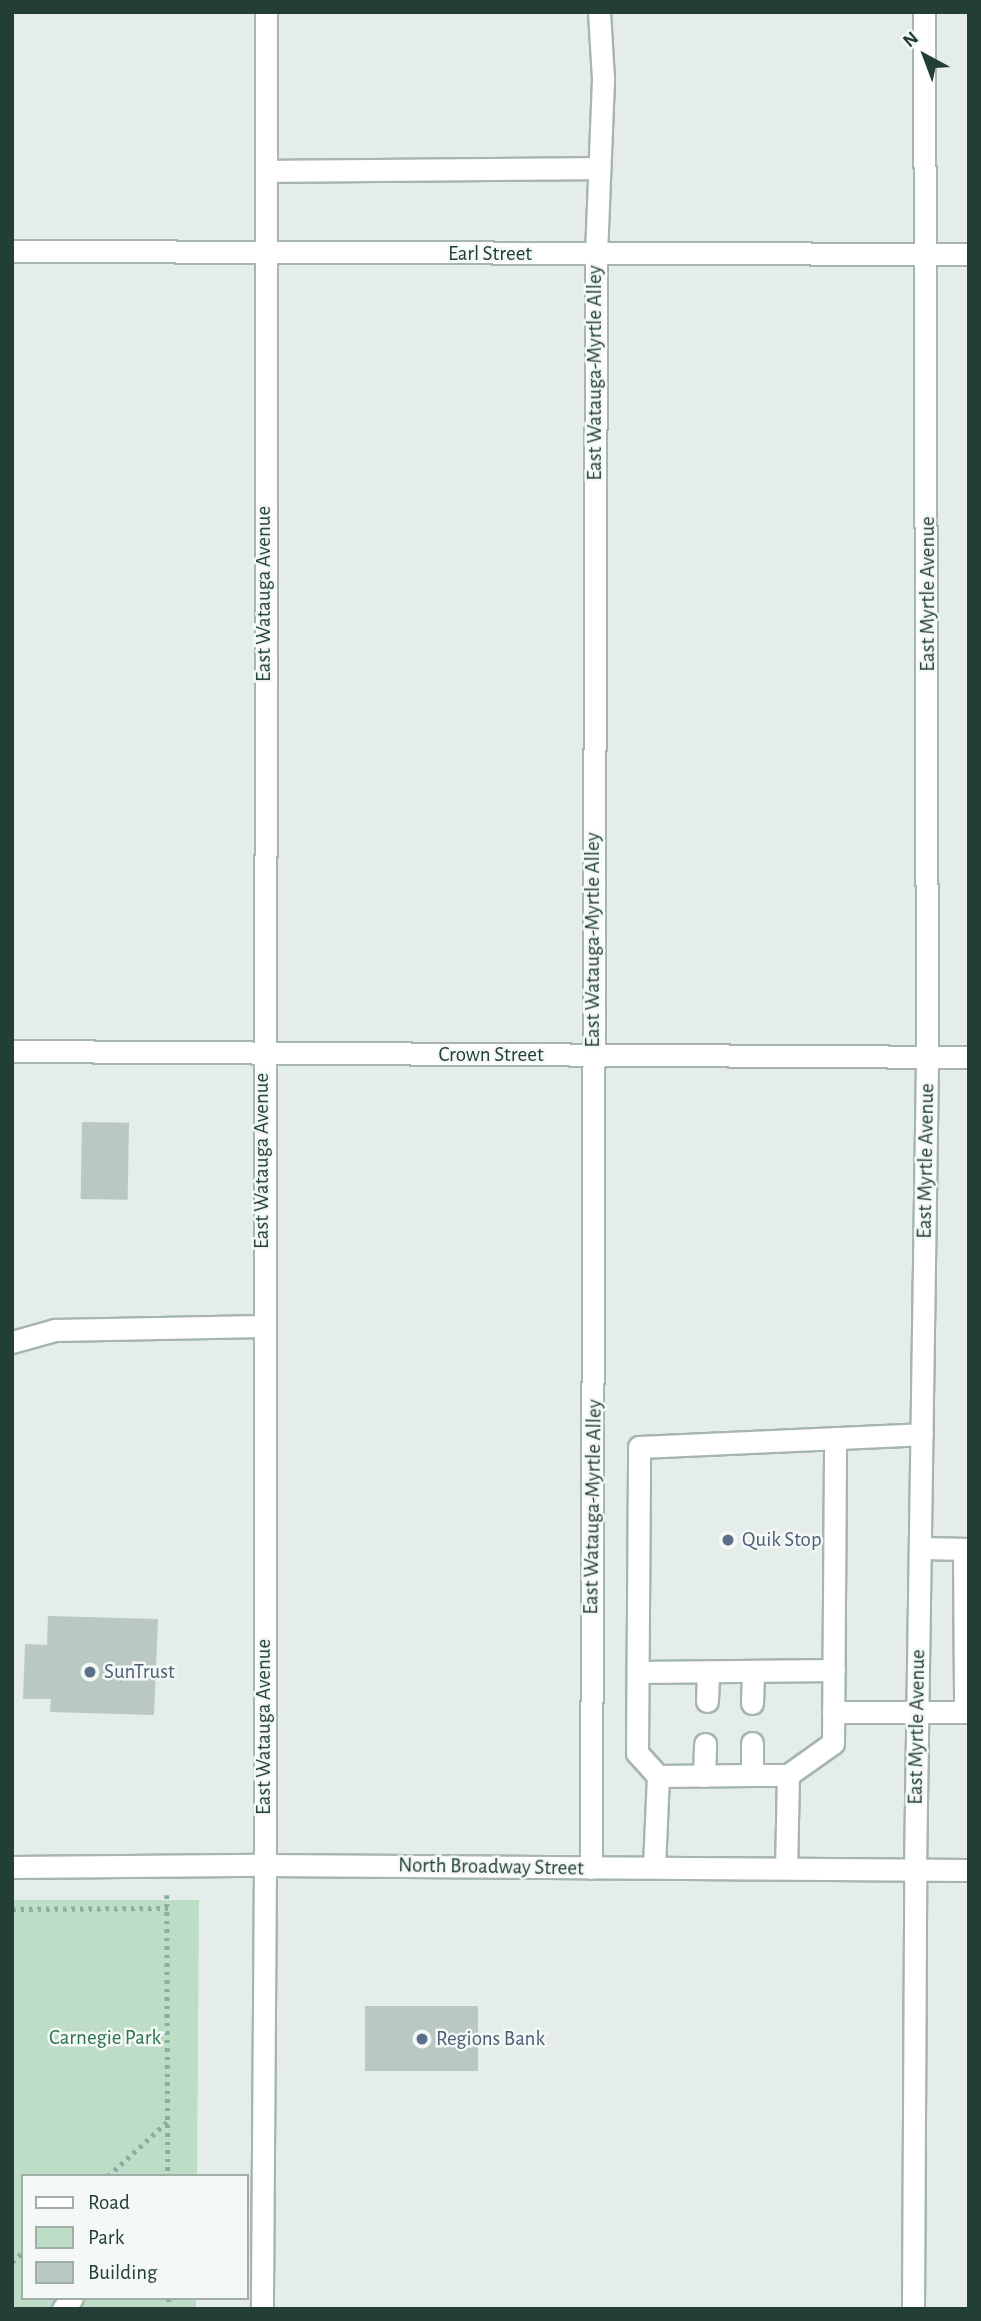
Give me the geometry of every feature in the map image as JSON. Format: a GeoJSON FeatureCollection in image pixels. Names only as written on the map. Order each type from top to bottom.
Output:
{"type":"FeatureCollection","features":[{"type":"Feature","properties":{"kind":"street","name":"East Watauga Avenue"},"geometry":{"type":"LineString","coordinates":[[262,2309],[255,2218],[265,1865],[262,1053],[266,12]]}},
{"type":"Feature","properties":{"kind":"street","name":"East Watauga-Myrtle Alley"},"geometry":{"type":"LineString","coordinates":[[590,1868],[595,1408],[592,1055],[596,254],[603,79],[599,12]]}},
{"type":"Feature","properties":{"kind":"street","name":"East Myrtle Avenue"},"geometry":{"type":"LineString","coordinates":[[913,2309],[915,1870],[927,1058],[928,254],[924,12]]}},
{"type":"Feature","properties":{"kind":"street"},"geometry":{"type":"LineString","coordinates":[[267,171],[599,168]]}},
{"type":"Feature","properties":{"kind":"street","name":"Earl Street"},"geometry":{"type":"LineString","coordinates":[[12,251],[266,255],[969,254]]}},
{"type":"Feature","properties":{"kind":"street","name":"Crown Street"},"geometry":{"type":"LineString","coordinates":[[12,1051],[969,1057]]}},
{"type":"Feature","properties":{"kind":"street"},"geometry":{"type":"LineString","coordinates":[[12,1342],[55,1330],[263,1326]]}},
{"type":"Feature","properties":{"kind":"street"},"geometry":{"type":"LineString","coordinates":[[654,1867],[658,1776],[637,1753],[639,1447],[922,1434]]}},
{"type":"Feature","properties":{"kind":"street"},"geometry":{"type":"LineString","coordinates":[[658,1776],[788,1776],[833,1743],[835,1438]]}},
{"type":"Feature","properties":{"kind":"street"},"geometry":{"type":"LineString","coordinates":[[833,1712],[967,1712],[966,1549],[920,1548]]}},
{"type":"Feature","properties":{"kind":"street"},"geometry":{"type":"LineString","coordinates":[[638,1672],[834,1670]]}},
{"type":"Feature","properties":{"kind":"street"},"geometry":{"type":"LineString","coordinates":[[752,1671],[752,1703]]}},
{"type":"Feature","properties":{"kind":"street"},"geometry":{"type":"LineString","coordinates":[[707,1701],[708,1672]]}},
{"type":"Feature","properties":{"kind":"street"},"geometry":{"type":"LineString","coordinates":[[752,1743],[752,1775]]}},
{"type":"Feature","properties":{"kind":"street"},"geometry":{"type":"LineString","coordinates":[[704,1776],[705,1744]]}},
{"type":"Feature","properties":{"kind":"street"},"geometry":{"type":"LineString","coordinates":[[786,1868],[788,1776]]}},
{"type":"Feature","properties":{"kind":"street","name":"North Broadway Street"},"geometry":{"type":"LineString","coordinates":[[12,1867],[265,1865],[969,1870]]}},
{"type":"Feature","properties":{"kind":"path"},"geometry":{"type":"LineString","coordinates":[[167,1866],[168,2174]]}},
{"type":"Feature","properties":{"kind":"path"},"geometry":{"type":"LineString","coordinates":[[12,1909],[167,1908]]}},
{"type":"Feature","properties":{"kind":"path"},"geometry":{"type":"LineString","coordinates":[[110,2174],[168,2122]]}},
{"type":"Feature","properties":{"kind":"green space","name":"Carnegie Park"},"geometry":{"type":"Polygon","coordinates":[[[12,1900],[199,1900],[197,2174],[21,2174],[21,2300],[196,2300],[196,2309],[12,2309],[12,1900]]]}},
{"type":"Feature","properties":{"kind":"building"},"geometry":{"type":"Polygon","coordinates":[[[82,1122],[129,1123],[128,1200],[81,1199],[82,1122]]]}},
{"type":"Feature","properties":{"kind":"building","name":"SunTrust"},"geometry":{"type":"Polygon","coordinates":[[[48,1616],[158,1619],[154,1715],[50,1712],[51,1699],[23,1699],[25,1644],[47,1645],[48,1616]]]}},
{"type":"Feature","properties":{"kind":"building","name":"Regions Bank"},"geometry":{"type":"Polygon","coordinates":[[[365,2006],[478,2006],[478,2071],[365,2071],[365,2006]]]}},
{"type":"Feature","properties":{"kind":"place","name":"Quik Stop"},"geometry":{"type":"Point","coordinates":[728,1540]}},
{"type":"Feature","properties":{"kind":"place","name":"SunTrust"},"geometry":{"type":"Point","coordinates":[90,1672]}},
{"type":"Feature","properties":{"kind":"place","name":"Regions Bank"},"geometry":{"type":"Point","coordinates":[422,2039]}}]}
